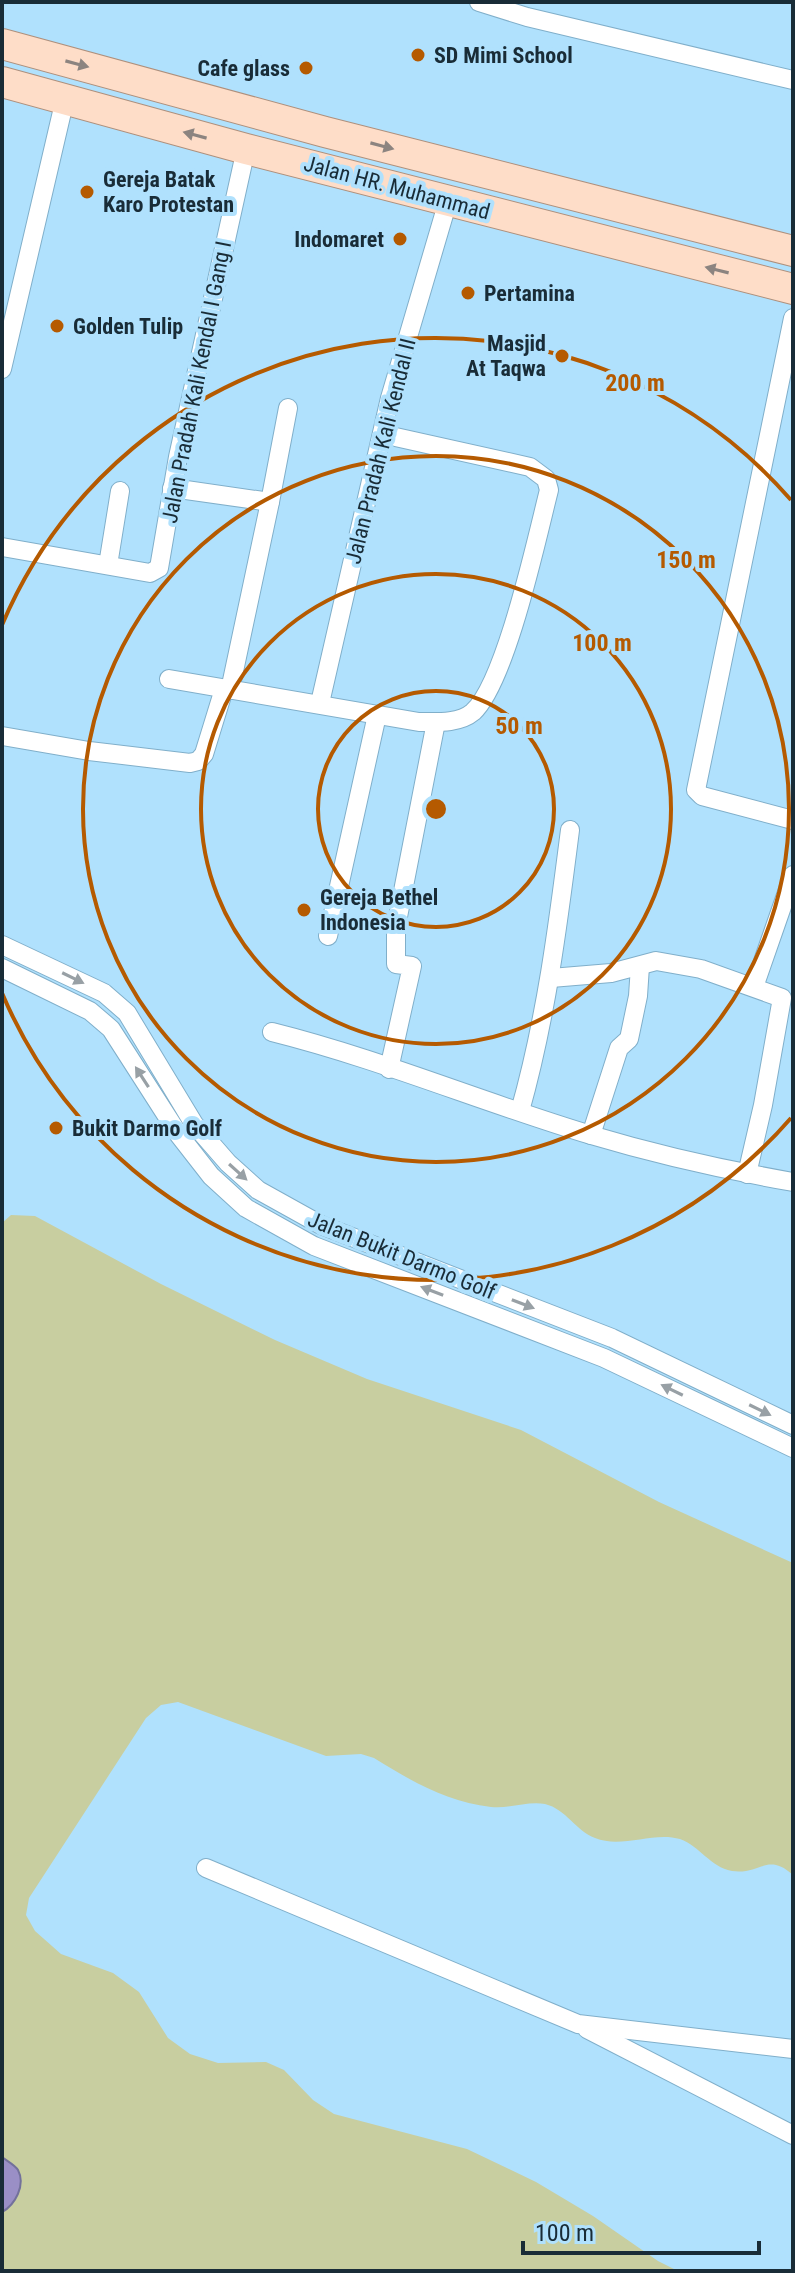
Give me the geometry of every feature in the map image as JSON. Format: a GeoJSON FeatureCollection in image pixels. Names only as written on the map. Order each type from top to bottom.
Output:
{"type":"FeatureCollection","features":[{"type":"Feature","properties":{"kind":"main road","name":"Jalan HR. Muhammad"},"geometry":{"type":"LineString","coordinates":[[2,44],[325,132],[793,251]]}},
{"type":"Feature","properties":{"kind":"main road","name":"Jalan HR. Muhammad"},"geometry":{"type":"LineString","coordinates":[[2,82],[256,151],[793,289]]}},
{"type":"Feature","properties":{"kind":"main road"},"geometry":{"type":"LineString","coordinates":[[256,151],[275,133],[274,118]]}},
{"type":"Feature","properties":{"kind":"main road"},"geometry":{"type":"LineString","coordinates":[[319,166],[316,152],[325,132]]}},
{"type":"Feature","properties":{"kind":"main road"},"geometry":{"type":"LineString","coordinates":[[646,252],[655,217]]}},
{"type":"Feature","properties":{"kind":"street"},"geometry":{"type":"LineString","coordinates":[[479,2],[525,10],[793,80]]}},
{"type":"Feature","properties":{"kind":"street"},"geometry":{"type":"LineString","coordinates":[[2,369],[65,99]]}},
{"type":"Feature","properties":{"kind":"street","name":"Jalan Pradah Kali Kendal I Gang I"},"geometry":{"type":"LineString","coordinates":[[108,565],[150,573],[159,568],[172,488],[256,151]]}},
{"type":"Feature","properties":{"kind":"street","name":"Jalan Pradah Kali Kendal II"},"geometry":{"type":"LineString","coordinates":[[320,703],[390,398],[448,201]]}},
{"type":"Feature","properties":{"kind":"street"},"geometry":{"type":"LineString","coordinates":[[793,318],[696,790],[702,796],[793,820]]}},
{"type":"Feature","properties":{"kind":"street"},"geometry":{"type":"LineString","coordinates":[[2,736],[89,751],[190,763],[198,761],[204,754],[227,690],[288,408]]}},
{"type":"Feature","properties":{"kind":"street"},"geometry":{"type":"LineString","coordinates":[[169,679],[419,722],[460,719],[471,713],[490,685],[524,589],[549,490],[546,479],[530,467],[382,434]]}},
{"type":"Feature","properties":{"kind":"street"},"geometry":{"type":"LineString","coordinates":[[172,488],[270,502]]}},
{"type":"Feature","properties":{"kind":"street"},"geometry":{"type":"LineString","coordinates":[[2,547],[108,565],[120,491]]}},
{"type":"Feature","properties":{"kind":"street"},"geometry":{"type":"LineString","coordinates":[[328,936],[377,715]]}},
{"type":"Feature","properties":{"kind":"street"},"geometry":{"type":"LineString","coordinates":[[389,1069],[412,966],[396,964],[396,927],[436,722]]}},
{"type":"Feature","properties":{"kind":"street"},"geometry":{"type":"LineString","coordinates":[[520,1111],[535,1059],[551,978],[570,830]]}},
{"type":"Feature","properties":{"kind":"street"},"geometry":{"type":"LineString","coordinates":[[754,987],[793,875]]}},
{"type":"Feature","properties":{"kind":"street","name":"Jalan Bukit Darmo Golf"},"geometry":{"type":"LineString","coordinates":[[2,945],[104,993],[127,1013],[194,1124],[228,1163],[258,1190],[321,1225],[612,1338],[793,1425]]}},
{"type":"Feature","properties":{"kind":"street"},"geometry":{"type":"LineString","coordinates":[[551,978],[611,973],[656,961],[701,969],[779,996],[782,1002],[766,1092],[747,1174]]}},
{"type":"Feature","properties":{"kind":"street"},"geometry":{"type":"LineString","coordinates":[[591,1135],[619,1048],[629,1039],[638,996],[640,966]]}},
{"type":"Feature","properties":{"kind":"street","name":"Jalan Bukit Darmo Golf"},"geometry":{"type":"LineString","coordinates":[[2,968],[90,1011],[111,1029],[179,1135],[211,1176],[246,1208],[314,1246],[604,1358],[793,1448]]}},
{"type":"Feature","properties":{"kind":"street"},"geometry":{"type":"LineString","coordinates":[[272,1032],[326,1046],[591,1135],[682,1160],[793,1182]]}},
{"type":"Feature","properties":{"kind":"street"},"geometry":{"type":"LineString","coordinates":[[206,1868],[578,2024],[793,2135]]}},
{"type":"Feature","properties":{"kind":"street"},"geometry":{"type":"LineString","coordinates":[[578,2024],[793,2049]]}},
{"type":"Feature","properties":{"kind":"green space"},"geometry":{"type":"Polygon","coordinates":[[[11,1215],[35,1216],[161,1284],[275,1340],[367,1379],[521,1430],[659,1502],[793,1563],[793,1875],[776,1865],[742,1871],[724,1869],[693,1846],[670,1837],[605,1841],[582,1830],[559,1810],[545,1804],[498,1807],[459,1800],[416,1782],[374,1758],[361,1754],[326,1756],[178,1702],[161,1705],[146,1718],[29,1898],[26,1915],[35,1931],[61,1954],[113,1973],[139,1992],[168,2038],[190,2054],[218,2063],[266,2062],[284,2070],[313,2100],[334,2114],[467,2149],[536,2182],[678,2271],[2,2271],[2,1223],[11,1215]]]}},
{"type":"Feature","properties":{"kind":"shaded area"},"geometry":{"type":"Polygon","coordinates":[[[2,2157],[17,2168],[21,2182],[15,2200],[2,2212],[2,2157]]]}},
{"type":"Feature","properties":{"kind":"place","name":"SD Mimi School"},"geometry":{"type":"Point","coordinates":[418,55]}},
{"type":"Feature","properties":{"kind":"place","name":"Cafe glass"},"geometry":{"type":"Point","coordinates":[306,68]}},
{"type":"Feature","properties":{"kind":"place","name":"Gereja Batak Karo Protestan"},"geometry":{"type":"Point","coordinates":[87,192]}},
{"type":"Feature","properties":{"kind":"place","name":"Indomaret"},"geometry":{"type":"Point","coordinates":[400,239]}},
{"type":"Feature","properties":{"kind":"place","name":"Pertamina"},"geometry":{"type":"Point","coordinates":[468,293]}},
{"type":"Feature","properties":{"kind":"place","name":"Golden Tulip"},"geometry":{"type":"Point","coordinates":[57,326]}},
{"type":"Feature","properties":{"kind":"place","name":"Masjid At Taqwa"},"geometry":{"type":"Point","coordinates":[562,356]}},
{"type":"Feature","properties":{"kind":"place","name":"Gereja Bethel Indonesia"},"geometry":{"type":"Point","coordinates":[304,910]}},
{"type":"Feature","properties":{"kind":"place","name":"Bukit Darmo Golf"},"geometry":{"type":"Point","coordinates":[56,1128]}}]}
